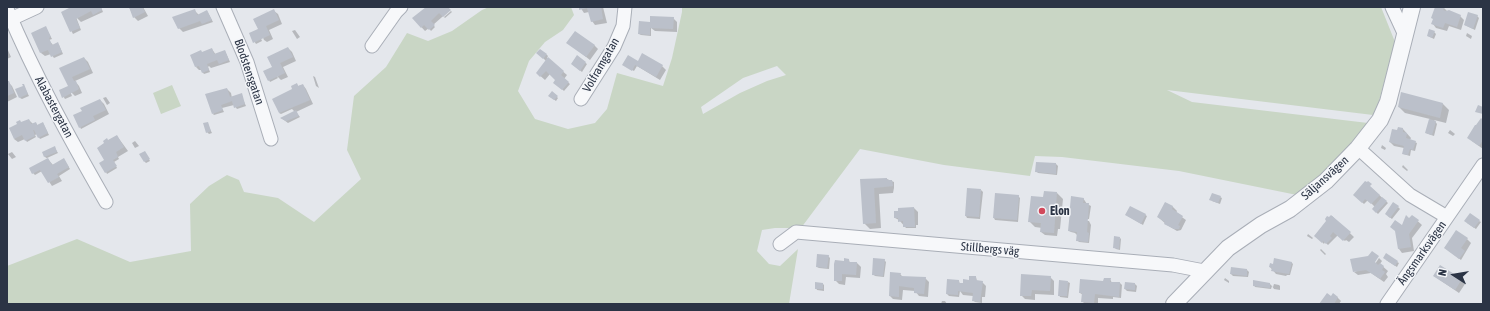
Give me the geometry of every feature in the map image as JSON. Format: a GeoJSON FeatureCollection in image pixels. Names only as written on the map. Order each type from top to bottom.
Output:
{"type":"FeatureCollection","features":[{"type":"Feature","properties":{"kind":"street"},"geometry":{"type":"LineString","coordinates":[[9,14],[37,7]]}},
{"type":"Feature","properties":{"kind":"street","name":"Blodstensgatan"},"geometry":{"type":"LineString","coordinates":[[223,7],[247,62],[271,139]]}},
{"type":"Feature","properties":{"kind":"street"},"geometry":{"type":"LineString","coordinates":[[372,46],[401,7]]}},
{"type":"Feature","properties":{"kind":"street","name":"Volframgatan"},"geometry":{"type":"LineString","coordinates":[[581,99],[614,47],[623,26],[625,7]]}},
{"type":"Feature","properties":{"kind":"street"},"geometry":{"type":"LineString","coordinates":[[1392,7],[1405,35]]}},
{"type":"Feature","properties":{"kind":"street","name":"Säljansvägen"},"geometry":{"type":"LineString","coordinates":[[1174,304],[1228,248],[1261,225],[1290,209],[1341,166],[1358,148],[1380,120],[1388,102],[1412,7]]}},
{"type":"Feature","properties":{"kind":"street","name":"Alabastergatan"},"geometry":{"type":"LineString","coordinates":[[9,14],[32,66],[57,115],[106,202]]}},
{"type":"Feature","properties":{"kind":"street","name":"Ängsmarksvägen"},"geometry":{"type":"LineString","coordinates":[[1358,148],[1410,196],[1447,217],[1387,304]]}},
{"type":"Feature","properties":{"kind":"street"},"geometry":{"type":"LineString","coordinates":[[1447,217],[1483,166]]}},
{"type":"Feature","properties":{"kind":"street","name":"Stillbergs väg"},"geometry":{"type":"LineString","coordinates":[[780,244],[796,232],[1173,265],[1204,272]]}},
{"type":"Feature","properties":{"kind":"green space"},"geometry":{"type":"Polygon","coordinates":[[[489,7],[571,7],[574,15],[563,30],[545,42],[529,61],[518,91],[535,119],[568,129],[595,123],[607,109],[617,73],[663,86],[672,58],[682,7],[1381,7],[1395,42],[1378,105],[1373,115],[1167,90],[1192,102],[1368,123],[1343,157],[1297,195],[1179,171],[1062,157],[1035,156],[1030,176],[944,165],[860,149],[801,228],[775,228],[762,230],[757,251],[769,264],[780,266],[798,249],[789,304],[7,304],[7,266],[77,239],[130,262],[191,251],[190,204],[209,186],[227,175],[239,180],[244,192],[278,198],[314,222],[361,179],[347,150],[354,96],[386,67],[407,33],[428,41],[452,31],[482,10],[489,7]],[[777,66],[743,78],[701,107],[703,114],[740,93],[767,81],[786,75],[777,66]]]}},
{"type":"Feature","properties":{"kind":"green space"},"geometry":{"type":"Polygon","coordinates":[[[172,85],[181,106],[161,114],[153,93],[172,85]]]}},
{"type":"Feature","properties":{"kind":"building"},"geometry":{"type":"Polygon","coordinates":[[[71,7],[101,7],[102,10],[93,15],[91,11],[76,19],[80,28],[70,32],[61,12],[71,7]]]}},
{"type":"Feature","properties":{"kind":"building"},"geometry":{"type":"Polygon","coordinates":[[[129,7],[142,7],[145,12],[133,18],[129,7]]]}},
{"type":"Feature","properties":{"kind":"building"},"geometry":{"type":"Polygon","coordinates":[[[426,7],[448,7],[451,10],[443,17],[439,13],[431,21],[435,25],[429,30],[424,25],[421,28],[412,18],[426,7]]]}},
{"type":"Feature","properties":{"kind":"building"},"geometry":{"type":"Polygon","coordinates":[[[579,7],[601,7],[603,19],[591,22],[587,8],[579,10],[579,7]]]}},
{"type":"Feature","properties":{"kind":"building"},"geometry":{"type":"Polygon","coordinates":[[[1435,7],[1445,7],[1443,10],[1449,10],[1461,15],[1457,27],[1445,23],[1443,28],[1431,24],[1433,19],[1431,18],[1435,7]]]}},
{"type":"Feature","properties":{"kind":"building"},"geometry":{"type":"Polygon","coordinates":[[[195,9],[197,15],[207,10],[212,20],[202,24],[200,21],[178,29],[172,17],[195,9]]]}},
{"type":"Feature","properties":{"kind":"building"},"geometry":{"type":"Polygon","coordinates":[[[274,9],[279,20],[266,26],[270,35],[253,43],[249,33],[258,29],[253,19],[274,9]]]}},
{"type":"Feature","properties":{"kind":"building"},"geometry":{"type":"Polygon","coordinates":[[[1468,12],[1478,15],[1473,29],[1464,25],[1468,12]]]}},
{"type":"Feature","properties":{"kind":"building"},"geometry":{"type":"Polygon","coordinates":[[[650,16],[674,17],[673,29],[650,28],[650,35],[638,34],[639,21],[650,22],[650,16]]]}},
{"type":"Feature","properties":{"kind":"building"},"geometry":{"type":"Polygon","coordinates":[[[46,26],[51,37],[49,38],[52,45],[58,42],[62,52],[51,57],[48,50],[40,53],[31,33],[46,26]]]}},
{"type":"Feature","properties":{"kind":"building"},"geometry":{"type":"Polygon","coordinates":[[[1429,29],[1435,31],[1432,38],[1427,36],[1429,29]]]}},
{"type":"Feature","properties":{"kind":"building"},"geometry":{"type":"Polygon","coordinates":[[[575,31],[595,45],[586,57],[566,43],[575,31]]]}},
{"type":"Feature","properties":{"kind":"building"},"geometry":{"type":"Polygon","coordinates":[[[288,47],[293,57],[280,63],[285,73],[268,81],[263,71],[272,67],[267,57],[288,47]]]}},
{"type":"Feature","properties":{"kind":"building"},"geometry":{"type":"Polygon","coordinates":[[[212,48],[214,54],[225,50],[229,60],[219,64],[217,60],[207,64],[209,70],[202,73],[199,66],[195,67],[190,55],[201,50],[202,52],[212,48]]]}},
{"type":"Feature","properties":{"kind":"building"},"geometry":{"type":"Polygon","coordinates":[[[540,49],[547,54],[543,59],[536,53],[540,49]]]}},
{"type":"Feature","properties":{"kind":"building"},"geometry":{"type":"Polygon","coordinates":[[[642,53],[663,65],[656,77],[635,65],[632,71],[622,65],[628,55],[638,61],[642,53]]]}},
{"type":"Feature","properties":{"kind":"building"},"geometry":{"type":"Polygon","coordinates":[[[577,55],[586,62],[580,71],[571,64],[577,55]]]}},
{"type":"Feature","properties":{"kind":"building"},"geometry":{"type":"Polygon","coordinates":[[[84,57],[90,69],[72,77],[74,81],[76,81],[79,89],[62,98],[59,90],[68,86],[59,68],[84,57]]]}},
{"type":"Feature","properties":{"kind":"building"},"geometry":{"type":"Polygon","coordinates":[[[548,57],[564,71],[561,75],[569,82],[562,90],[553,83],[555,80],[546,71],[540,77],[536,73],[548,57]]]}},
{"type":"Feature","properties":{"kind":"building"},"geometry":{"type":"Polygon","coordinates":[[[7,81],[9,81],[14,93],[7,96],[7,81]]]}},
{"type":"Feature","properties":{"kind":"building"},"geometry":{"type":"Polygon","coordinates":[[[297,83],[298,86],[303,84],[310,100],[279,113],[272,99],[292,89],[291,86],[297,83]]]}},
{"type":"Feature","properties":{"kind":"building"},"geometry":{"type":"Polygon","coordinates":[[[22,84],[24,84],[28,94],[19,98],[15,89],[23,86],[22,84]]]}},
{"type":"Feature","properties":{"kind":"building"},"geometry":{"type":"Polygon","coordinates":[[[227,88],[230,97],[242,93],[245,104],[234,108],[232,101],[221,105],[223,110],[212,114],[205,94],[227,88]]]}},
{"type":"Feature","properties":{"kind":"building"},"geometry":{"type":"Polygon","coordinates":[[[552,91],[558,96],[554,100],[548,96],[552,91]]]}},
{"type":"Feature","properties":{"kind":"building"},"geometry":{"type":"Polygon","coordinates":[[[1401,92],[1443,103],[1440,118],[1398,107],[1401,92]]]}},
{"type":"Feature","properties":{"kind":"building"},"geometry":{"type":"Polygon","coordinates":[[[100,99],[106,110],[93,116],[95,120],[79,128],[73,115],[82,111],[80,108],[100,99]]]}},
{"type":"Feature","properties":{"kind":"building"},"geometry":{"type":"Polygon","coordinates":[[[1478,105],[1483,107],[1483,114],[1475,112],[1478,105]]]}},
{"type":"Feature","properties":{"kind":"building"},"geometry":{"type":"Polygon","coordinates":[[[296,110],[299,116],[286,121],[280,118],[296,110]]]}},
{"type":"Feature","properties":{"kind":"building"},"geometry":{"type":"Polygon","coordinates":[[[1481,118],[1483,120],[1483,140],[1479,146],[1467,138],[1481,118]]]}},
{"type":"Feature","properties":{"kind":"building"},"geometry":{"type":"Polygon","coordinates":[[[29,119],[31,124],[36,122],[37,125],[43,122],[48,133],[38,138],[33,130],[35,136],[25,141],[22,135],[14,139],[9,128],[17,124],[16,122],[20,120],[21,122],[29,119]]]}},
{"type":"Feature","properties":{"kind":"building"},"geometry":{"type":"Polygon","coordinates":[[[1429,119],[1436,121],[1432,135],[1425,133],[1429,119]]]}},
{"type":"Feature","properties":{"kind":"building"},"geometry":{"type":"Polygon","coordinates":[[[208,122],[211,131],[206,133],[203,123],[208,122]]]}},
{"type":"Feature","properties":{"kind":"building"},"geometry":{"type":"Polygon","coordinates":[[[1398,127],[1403,128],[1403,132],[1407,133],[1406,138],[1416,141],[1413,150],[1410,149],[1408,155],[1402,154],[1404,146],[1389,142],[1392,129],[1397,130],[1398,127]]]}},
{"type":"Feature","properties":{"kind":"building"},"geometry":{"type":"Polygon","coordinates":[[[117,135],[124,147],[116,152],[118,157],[113,160],[117,166],[105,173],[99,163],[104,160],[97,148],[104,143],[103,141],[107,138],[108,140],[117,135]]]}},
{"type":"Feature","properties":{"kind":"building"},"geometry":{"type":"Polygon","coordinates":[[[55,146],[57,152],[44,157],[42,152],[55,146]]]}},
{"type":"Feature","properties":{"kind":"building"},"geometry":{"type":"Polygon","coordinates":[[[145,151],[150,159],[144,162],[139,154],[145,151]]]}},
{"type":"Feature","properties":{"kind":"building"},"geometry":{"type":"Polygon","coordinates":[[[48,158],[52,165],[64,158],[69,167],[57,174],[59,177],[48,183],[40,170],[32,174],[29,168],[48,158]]]}},
{"type":"Feature","properties":{"kind":"building"},"geometry":{"type":"Polygon","coordinates":[[[1036,162],[1056,163],[1056,174],[1035,172],[1036,162]]]}},
{"type":"Feature","properties":{"kind":"building"},"geometry":{"type":"Polygon","coordinates":[[[887,178],[887,180],[892,180],[893,186],[874,188],[876,223],[863,224],[860,179],[887,178]]]}},
{"type":"Feature","properties":{"kind":"building"},"geometry":{"type":"Polygon","coordinates":[[[1365,181],[1372,184],[1370,186],[1380,195],[1371,204],[1365,199],[1362,203],[1353,195],[1365,181]]]}},
{"type":"Feature","properties":{"kind":"building"},"geometry":{"type":"Polygon","coordinates":[[[967,188],[981,189],[979,217],[965,216],[967,188]]]}},
{"type":"Feature","properties":{"kind":"building","name":"Elon"},"geometry":{"type":"Polygon","coordinates":[[[1044,191],[1057,192],[1054,233],[1040,232],[1041,223],[1028,222],[1031,196],[1043,197],[1044,191]]]}},
{"type":"Feature","properties":{"kind":"building"},"geometry":{"type":"Polygon","coordinates":[[[995,193],[1019,195],[1017,220],[993,218],[995,193]]]}},
{"type":"Feature","properties":{"kind":"building"},"geometry":{"type":"Polygon","coordinates":[[[1212,193],[1221,196],[1218,203],[1209,200],[1212,193]]]}},
{"type":"Feature","properties":{"kind":"building"},"geometry":{"type":"Polygon","coordinates":[[[1071,196],[1084,198],[1083,203],[1089,203],[1087,232],[1089,233],[1088,242],[1076,241],[1077,232],[1068,231],[1070,211],[1067,211],[1067,207],[1070,207],[1071,196]]]}},
{"type":"Feature","properties":{"kind":"building"},"geometry":{"type":"Polygon","coordinates":[[[1382,197],[1387,201],[1376,213],[1372,209],[1382,197]]]}},
{"type":"Feature","properties":{"kind":"building"},"geometry":{"type":"Polygon","coordinates":[[[1165,202],[1173,206],[1172,209],[1183,216],[1178,225],[1180,226],[1179,229],[1174,229],[1164,224],[1165,222],[1157,217],[1165,202]]]}},
{"type":"Feature","properties":{"kind":"building"},"geometry":{"type":"Polygon","coordinates":[[[1393,202],[1399,206],[1390,218],[1385,214],[1393,202]]]}},
{"type":"Feature","properties":{"kind":"building"},"geometry":{"type":"Polygon","coordinates":[[[1130,206],[1146,214],[1141,224],[1125,215],[1130,206]]]}},
{"type":"Feature","properties":{"kind":"building"},"geometry":{"type":"Polygon","coordinates":[[[914,207],[915,227],[903,227],[903,221],[898,222],[898,218],[894,218],[894,211],[898,211],[898,208],[914,207]]]}},
{"type":"Feature","properties":{"kind":"building"},"geometry":{"type":"Polygon","coordinates":[[[1470,213],[1480,220],[1474,228],[1464,221],[1470,213]]]}},
{"type":"Feature","properties":{"kind":"building"},"geometry":{"type":"Polygon","coordinates":[[[1331,215],[1351,232],[1343,241],[1333,232],[1330,236],[1332,238],[1326,244],[1323,241],[1322,243],[1314,236],[1326,221],[1325,219],[1327,216],[1329,217],[1331,215]]]}},
{"type":"Feature","properties":{"kind":"building"},"geometry":{"type":"Polygon","coordinates":[[[1406,215],[1409,218],[1412,215],[1419,220],[1409,234],[1411,247],[1398,249],[1395,231],[1390,227],[1395,220],[1402,225],[1406,215]]]}},
{"type":"Feature","properties":{"kind":"building"},"geometry":{"type":"Polygon","coordinates":[[[1456,230],[1468,238],[1461,248],[1465,251],[1459,259],[1444,248],[1456,230]]]}},
{"type":"Feature","properties":{"kind":"building"},"geometry":{"type":"Polygon","coordinates":[[[1114,236],[1120,237],[1119,249],[1113,248],[1114,236]]]}},
{"type":"Feature","properties":{"kind":"building"},"geometry":{"type":"Polygon","coordinates":[[[1372,251],[1379,256],[1375,262],[1378,265],[1380,263],[1384,266],[1382,270],[1385,272],[1380,279],[1366,270],[1353,272],[1350,259],[1368,256],[1372,251]]]}},
{"type":"Feature","properties":{"kind":"building"},"geometry":{"type":"Polygon","coordinates":[[[1386,253],[1398,261],[1395,266],[1383,258],[1386,253]]]}},
{"type":"Feature","properties":{"kind":"building"},"geometry":{"type":"Polygon","coordinates":[[[817,254],[829,255],[827,268],[816,267],[817,254]]]}},
{"type":"Feature","properties":{"kind":"building"},"geometry":{"type":"Polygon","coordinates":[[[844,258],[849,259],[849,262],[857,262],[856,275],[842,274],[842,281],[834,281],[835,260],[844,261],[844,258]]]}},
{"type":"Feature","properties":{"kind":"building"},"geometry":{"type":"Polygon","coordinates":[[[873,258],[885,259],[883,276],[872,275],[873,258]]]}},
{"type":"Feature","properties":{"kind":"building"},"geometry":{"type":"Polygon","coordinates":[[[1274,258],[1292,262],[1289,274],[1271,271],[1272,268],[1269,267],[1270,263],[1273,264],[1274,258]]]}},
{"type":"Feature","properties":{"kind":"building"},"geometry":{"type":"Polygon","coordinates":[[[1440,265],[1462,279],[1455,290],[1433,276],[1440,265]]]}},
{"type":"Feature","properties":{"kind":"building"},"geometry":{"type":"Polygon","coordinates":[[[1231,267],[1247,269],[1247,276],[1230,274],[1231,267]]]}},
{"type":"Feature","properties":{"kind":"building"},"geometry":{"type":"Polygon","coordinates":[[[890,272],[901,273],[900,276],[926,277],[924,294],[914,293],[914,288],[899,286],[899,297],[889,296],[890,272]]]}},
{"type":"Feature","properties":{"kind":"building"},"geometry":{"type":"Polygon","coordinates":[[[1021,274],[1051,276],[1050,291],[1032,290],[1031,296],[1020,296],[1021,274]]]}},
{"type":"Feature","properties":{"kind":"building"},"geometry":{"type":"Polygon","coordinates":[[[969,276],[976,276],[976,280],[983,281],[980,302],[972,301],[973,293],[958,291],[958,295],[946,294],[947,279],[959,280],[959,283],[963,283],[963,279],[969,280],[969,276]]]}},
{"type":"Feature","properties":{"kind":"building"},"geometry":{"type":"Polygon","coordinates":[[[1104,278],[1111,278],[1110,282],[1120,282],[1119,297],[1095,294],[1094,303],[1081,302],[1082,293],[1079,293],[1080,279],[1103,281],[1104,278]]]}},
{"type":"Feature","properties":{"kind":"building"},"geometry":{"type":"Polygon","coordinates":[[[1059,280],[1068,281],[1067,296],[1058,296],[1059,280]]]}},
{"type":"Feature","properties":{"kind":"building"},"geometry":{"type":"Polygon","coordinates":[[[1253,280],[1270,283],[1270,288],[1253,286],[1253,280]]]}},
{"type":"Feature","properties":{"kind":"building"},"geometry":{"type":"Polygon","coordinates":[[[815,282],[823,283],[823,289],[815,289],[815,282]]]}},
{"type":"Feature","properties":{"kind":"building"},"geometry":{"type":"Polygon","coordinates":[[[1125,282],[1135,283],[1135,290],[1124,289],[1125,282]]]}},
{"type":"Feature","properties":{"kind":"building"},"geometry":{"type":"Polygon","coordinates":[[[1327,293],[1331,296],[1333,293],[1338,297],[1334,304],[1319,304],[1327,293]]]}},
{"type":"Feature","properties":{"kind":"place","name":"Elon"},"geometry":{"type":"Point","coordinates":[1042,211]}}]}
